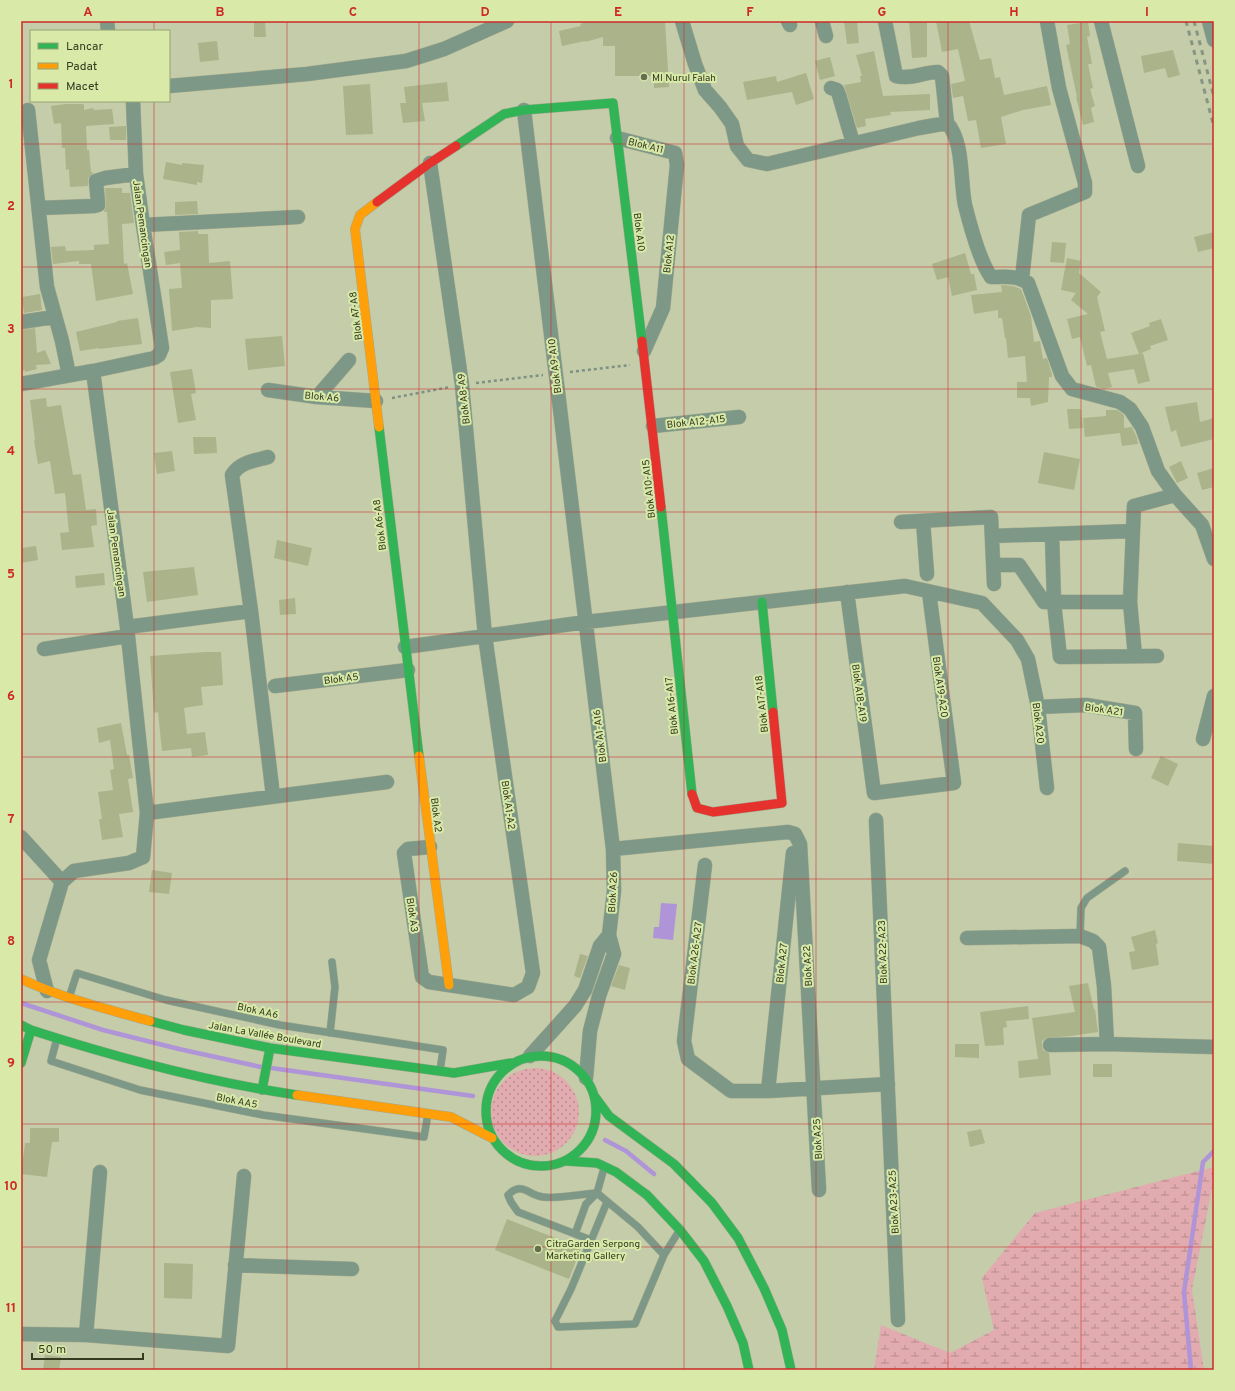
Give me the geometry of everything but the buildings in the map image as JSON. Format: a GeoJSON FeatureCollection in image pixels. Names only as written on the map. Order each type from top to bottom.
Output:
{"type":"FeatureCollection","features":[{"type":"Feature","properties":{"kind":"street"},"geometry":{"type":"LineString","coordinates":[[170,86],[307,74],[406,61],[444,49],[507,21]]}},
{"type":"Feature","properties":{"kind":"street"},"geometry":{"type":"LineString","coordinates":[[682,21],[695,64],[705,90],[720,106],[732,124],[737,146],[748,160],[768,164],[853,143],[948,123]]}},
{"type":"Feature","properties":{"kind":"street"},"geometry":{"type":"LineString","coordinates":[[822,21],[826,36]]}},
{"type":"Feature","properties":{"kind":"street"},"geometry":{"type":"LineString","coordinates":[[885,21],[896,76],[904,78],[932,72],[938,72],[942,76],[948,123],[953,129],[957,140],[965,205],[979,253],[986,270],[991,277],[1011,276],[1022,279],[1028,283],[1062,376],[1072,389],[1120,402],[1130,410],[1142,428],[1158,470],[1175,496],[1202,525],[1214,559]]}},
{"type":"Feature","properties":{"kind":"street"},"geometry":{"type":"LineString","coordinates":[[1022,279],[1029,214],[1085,192],[1085,183],[1059,88],[1047,21]]}},
{"type":"Feature","properties":{"kind":"street"},"geometry":{"type":"LineString","coordinates":[[1101,21],[1138,166]]}},
{"type":"Feature","properties":{"kind":"street"},"geometry":{"type":"LineString","coordinates":[[1209,21],[1214,38]]}},
{"type":"Feature","properties":{"kind":"street"},"geometry":{"type":"LineString","coordinates":[[832,88],[837,90],[853,143]]}},
{"type":"Feature","properties":{"kind":"street","name":"Jalan Pemancingan"},"geometry":{"type":"LineString","coordinates":[[62,882],[74,871],[129,863],[143,857],[147,813],[128,632],[93,371],[154,358],[159,355],[162,348],[136,174],[133,102]]}},
{"type":"Feature","properties":{"kind":"street","name":"Blok A10"},"geometry":{"type":"LineString","coordinates":[[524,110],[613,103],[644,358]]}},
{"type":"Feature","properties":{"kind":"street"},"geometry":{"type":"LineString","coordinates":[[28,110],[44,268],[54,317],[62,341],[69,375]]}},
{"type":"Feature","properties":{"kind":"street"},"geometry":{"type":"LineString","coordinates":[[430,163],[504,114],[524,110]]}},
{"type":"Feature","properties":{"kind":"street","name":"Blok A9-A10"},"geometry":{"type":"LineString","coordinates":[[524,110],[586,622]]}},
{"type":"Feature","properties":{"kind":"street","name":"Blok A11"},"geometry":{"type":"LineString","coordinates":[[617,138],[675,153]]}},
{"type":"Feature","properties":{"kind":"street","name":"Blok A12"},"geometry":{"type":"LineString","coordinates":[[644,358],[663,308],[677,165],[675,153]]}},
{"type":"Feature","properties":{"kind":"street","name":"Blok A7-A8"},"geometry":{"type":"LineString","coordinates":[[376,401],[355,229],[360,215],[430,163]]}},
{"type":"Feature","properties":{"kind":"street","name":"Blok A8-A9"},"geometry":{"type":"LineString","coordinates":[[430,163],[462,385],[485,636]]}},
{"type":"Feature","properties":{"kind":"street"},"geometry":{"type":"LineString","coordinates":[[39,208],[98,205],[96,181],[105,178],[136,174]]}},
{"type":"Feature","properties":{"kind":"street"},"geometry":{"type":"LineString","coordinates":[[143,225],[298,217]]}},
{"type":"Feature","properties":{"kind":"street"},"geometry":{"type":"LineString","coordinates":[[21,322],[54,317]]}},
{"type":"Feature","properties":{"kind":"street","name":"Blok A10-A15"},"geometry":{"type":"LineString","coordinates":[[644,358],[653,426],[672,613]]}},
{"type":"Feature","properties":{"kind":"street"},"geometry":{"type":"LineString","coordinates":[[316,397],[349,360]]}},
{"type":"Feature","properties":{"kind":"street"},"geometry":{"type":"LineString","coordinates":[[21,384],[93,371]]}},
{"type":"Feature","properties":{"kind":"street","name":"Blok A6"},"geometry":{"type":"LineString","coordinates":[[268,390],[316,397],[376,401]]}},
{"type":"Feature","properties":{"kind":"street","name":"Blok A6-A8"},"geometry":{"type":"LineString","coordinates":[[376,401],[405,647]]}},
{"type":"Feature","properties":{"kind":"street","name":"Blok A12-A15"},"geometry":{"type":"LineString","coordinates":[[653,426],[739,417]]}},
{"type":"Feature","properties":{"kind":"street"},"geometry":{"type":"LineString","coordinates":[[268,457],[250,461],[237,467],[232,475],[251,611],[273,796]]}},
{"type":"Feature","properties":{"kind":"street"},"geometry":{"type":"LineString","coordinates":[[1135,656],[1130,602],[1134,506],[1175,496]]}},
{"type":"Feature","properties":{"kind":"street"},"geometry":{"type":"LineString","coordinates":[[901,522],[991,517],[994,584]]}},
{"type":"Feature","properties":{"kind":"street"},"geometry":{"type":"LineString","coordinates":[[923,521],[927,574]]}},
{"type":"Feature","properties":{"kind":"street"},"geometry":{"type":"LineString","coordinates":[[993,536],[1133,531]]}},
{"type":"Feature","properties":{"kind":"street"},"geometry":{"type":"LineString","coordinates":[[1052,534],[1054,603],[1060,656],[1157,656]]}},
{"type":"Feature","properties":{"kind":"street"},"geometry":{"type":"LineString","coordinates":[[994,565],[1019,565],[1044,602],[1130,602]]}},
{"type":"Feature","properties":{"kind":"street","name":"Blok A20"},"geometry":{"type":"LineString","coordinates":[[405,647],[586,622],[905,586],[982,603],[1017,640],[1028,659],[1038,707],[1047,788]]}},
{"type":"Feature","properties":{"kind":"street","name":"Blok A18-A19"},"geometry":{"type":"LineString","coordinates":[[847,592],[874,793]]}},
{"type":"Feature","properties":{"kind":"street","name":"Blok A19-A20"},"geometry":{"type":"LineString","coordinates":[[874,793],[954,783],[929,592]]}},
{"type":"Feature","properties":{"kind":"street","name":"Blok A17-A18"},"geometry":{"type":"LineString","coordinates":[[692,797],[697,808],[713,812],[782,804],[762,602]]}},
{"type":"Feature","properties":{"kind":"street"},"geometry":{"type":"LineString","coordinates":[[44,649],[128,632],[251,611]]}},
{"type":"Feature","properties":{"kind":"street","name":"Blok A16-A17"},"geometry":{"type":"LineString","coordinates":[[672,613],[692,797]]}},
{"type":"Feature","properties":{"kind":"street","name":"Blok A1-A16"},"geometry":{"type":"LineString","coordinates":[[586,622],[613,849]]}},
{"type":"Feature","properties":{"kind":"street","name":"Blok A1-A2"},"geometry":{"type":"LineString","coordinates":[[449,985],[514,995],[528,987],[533,973],[485,636]]}},
{"type":"Feature","properties":{"kind":"street","name":"Blok A2"},"geometry":{"type":"LineString","coordinates":[[405,647],[449,985]]}},
{"type":"Feature","properties":{"kind":"street","name":"Blok A5"},"geometry":{"type":"LineString","coordinates":[[275,686],[408,670]]}},
{"type":"Feature","properties":{"kind":"street"},"geometry":{"type":"LineString","coordinates":[[1203,739],[1214,696]]}},
{"type":"Feature","properties":{"kind":"street","name":"Blok A21"},"geometry":{"type":"LineString","coordinates":[[1038,707],[1086,705],[1135,713],[1136,750]]}},
{"type":"Feature","properties":{"kind":"street"},"geometry":{"type":"LineString","coordinates":[[147,813],[387,782]]}},
{"type":"Feature","properties":{"kind":"street","name":"Blok A22-A23"},"geometry":{"type":"LineString","coordinates":[[876,820],[888,1084]]}},
{"type":"Feature","properties":{"kind":"street"},"geometry":{"type":"LineString","coordinates":[[613,849],[788,832],[797,839]]}},
{"type":"Feature","properties":{"kind":"street"},"geometry":{"type":"LineString","coordinates":[[21,837],[62,882],[39,960],[47,991]]}},
{"type":"Feature","properties":{"kind":"street","name":"Blok A22"},"geometry":{"type":"LineString","coordinates":[[797,839],[814,1088]]}},
{"type":"Feature","properties":{"kind":"street","name":"Blok A27"},"geometry":{"type":"LineString","coordinates":[[768,1091],[797,839]]}},
{"type":"Feature","properties":{"kind":"street","name":"Blok A3"},"geometry":{"type":"LineString","coordinates":[[430,847],[408,849],[404,854],[422,977],[429,982],[449,985]]}},
{"type":"Feature","properties":{"kind":"street","name":"Blok A26"},"geometry":{"type":"LineString","coordinates":[[609,934],[614,891],[613,849]]}},
{"type":"Feature","properties":{"kind":"street","name":"Blok A26-A27"},"geometry":{"type":"LineString","coordinates":[[704,865],[684,1041],[688,1059],[731,1091],[768,1091]]}},
{"type":"Feature","properties":{"kind":"street"},"geometry":{"type":"LineString","coordinates":[[530,1056],[575,1006],[585,990],[600,946],[609,934]]}},
{"type":"Feature","properties":{"kind":"street"},"geometry":{"type":"LineString","coordinates":[[586,1078],[590,1031],[599,996],[614,954],[609,934]]}},
{"type":"Feature","properties":{"kind":"street"},"geometry":{"type":"LineString","coordinates":[[967,938],[1080,936],[1093,941],[1099,947],[1104,986],[1107,1044]]}},
{"type":"Feature","properties":{"kind":"street","name":"Jalan La Vallée Boulevard"},"geometry":{"type":"LineString","coordinates":[[21,979],[47,991],[108,1010],[184,1030],[270,1048],[454,1073],[511,1063]]}},
{"type":"Feature","properties":{"kind":"street"},"geometry":{"type":"LineString","coordinates":[[585,990],[599,996]]}},
{"type":"Feature","properties":{"kind":"street"},"geometry":{"type":"LineString","coordinates":[[21,1028],[97,1051],[174,1071],[262,1090],[451,1117],[492,1138],[506,1154],[524,1164],[545,1167],[566,1161],[597,1163],[604,1166],[616,1172],[647,1195],[680,1230],[704,1261],[727,1306],[743,1343],[749,1370]]}},
{"type":"Feature","properties":{"kind":"street"},"geometry":{"type":"LineString","coordinates":[[21,1063],[31,1030]]}},
{"type":"Feature","properties":{"kind":"street"},"geometry":{"type":"LineString","coordinates":[[1050,1045],[1107,1044],[1214,1047]]}},
{"type":"Feature","properties":{"kind":"street"},"geometry":{"type":"LineString","coordinates":[[262,1090],[270,1048]]}},
{"type":"Feature","properties":{"kind":"street"},"geometry":{"type":"LineString","coordinates":[[492,1138],[486,1118],[487,1097],[496,1078],[511,1063],[530,1056],[551,1056],[571,1063],[586,1078],[595,1097],[609,1116],[674,1164],[712,1203],[738,1238],[764,1288],[782,1330],[791,1370]]}},
{"type":"Feature","properties":{"kind":"street"},"geometry":{"type":"LineString","coordinates":[[768,1091],[888,1084]]}},
{"type":"Feature","properties":{"kind":"street","name":"Blok A23-A25"},"geometry":{"type":"LineString","coordinates":[[888,1084],[898,1320]]}},
{"type":"Feature","properties":{"kind":"street","name":"Blok A25"},"geometry":{"type":"LineString","coordinates":[[814,1088],[819,1190]]}},
{"type":"Feature","properties":{"kind":"street"},"geometry":{"type":"LineString","coordinates":[[566,1161],[581,1150],[592,1134],[596,1116],[595,1097]]}},
{"type":"Feature","properties":{"kind":"street"},"geometry":{"type":"LineString","coordinates":[[86,1336],[100,1172]]}},
{"type":"Feature","properties":{"kind":"street"},"geometry":{"type":"LineString","coordinates":[[21,1334],[86,1336],[228,1346],[244,1176]]}},
{"type":"Feature","properties":{"kind":"street"},"geometry":{"type":"LineString","coordinates":[[235,1265],[352,1269]]}},
{"type":"Feature","properties":{"kind":"lane"},"geometry":{"type":"LineString","coordinates":[[1080,936],[1081,908],[1087,898],[1125,871]]}},
{"type":"Feature","properties":{"kind":"lane"},"geometry":{"type":"LineString","coordinates":[[330,1033],[335,986],[332,962]]}},
{"type":"Feature","properties":{"kind":"lane","name":"Blok AA6"},"geometry":{"type":"LineString","coordinates":[[69,998],[78,973],[166,1000],[280,1025],[443,1050],[440,1071]]}},
{"type":"Feature","properties":{"kind":"lane","name":"Blok AA5"},"geometry":{"type":"LineString","coordinates":[[57,1038],[51,1061],[148,1092],[263,1115],[424,1137],[428,1114]]}},
{"type":"Feature","properties":{"kind":"lane"},"geometry":{"type":"LineString","coordinates":[[575,1234],[586,1204],[597,1193],[604,1166]]}},
{"type":"Feature","properties":{"kind":"lane"},"geometry":{"type":"LineString","coordinates":[[591,1240],[518,1212],[511,1202],[508,1194],[514,1189],[521,1188],[541,1196],[553,1197],[597,1193],[638,1227],[664,1255]]}},
{"type":"Feature","properties":{"kind":"lane"},"geometry":{"type":"LineString","coordinates":[[607,1202],[571,1289],[555,1322],[558,1327],[635,1324],[664,1255],[680,1230]]}},
{"type":"Feature","properties":{"kind":"path"},"geometry":{"type":"LineString","coordinates":[[376,401],[462,385],[555,373],[644,358]]}},
{"type":"Feature","properties":{"kind":"green space"},"geometry":{"type":"Polygon","coordinates":[[[535,1068],[552,1071],[566,1081],[576,1095],[579,1112],[576,1129],[566,1143],[552,1153],[535,1156],[518,1153],[504,1143],[494,1129],[491,1112],[494,1095],[504,1081],[518,1071],[535,1068]]]}},
{"type":"Feature","properties":{"kind":"green space"},"geometry":{"type":"Polygon","coordinates":[[[1214,1167],[1214,1178],[1192,1290],[1204,1370],[874,1370],[881,1325],[950,1353],[994,1330],[982,1278],[1035,1213],[1214,1167]]]}},
{"type":"Feature","properties":{"kind":"shaded area"},"geometry":{"type":"Polygon","coordinates":[[[661,903],[677,904],[673,940],[653,938],[654,927],[659,927],[661,903]]]}},
{"type":"Feature","properties":{"kind":"waterway"},"geometry":{"type":"LineString","coordinates":[[21,1003],[103,1030],[261,1067]]}},
{"type":"Feature","properties":{"kind":"waterway"},"geometry":{"type":"LineString","coordinates":[[271,1068],[473,1096]]}},
{"type":"Feature","properties":{"kind":"waterway"},"geometry":{"type":"LineString","coordinates":[[605,1140],[626,1151],[654,1174]]}},
{"type":"Feature","properties":{"kind":"waterway"},"geometry":{"type":"LineString","coordinates":[[1191,1370],[1184,1292],[1203,1162],[1214,1151]]}},
{"type":"Feature","properties":{"kind":"railway"},"geometry":{"type":"LineString","coordinates":[[1186,21],[1214,127]]}},
{"type":"Feature","properties":{"kind":"railway"},"geometry":{"type":"LineString","coordinates":[[1194,21],[1214,97]]}},
{"type":"Feature","properties":{"kind":"traffic: fast"},"geometry":{"type":"LineString","coordinates":[[456,146],[504,114],[524,110],[613,103],[642,341]]}},
{"type":"Feature","properties":{"kind":"traffic: fast"},"geometry":{"type":"LineString","coordinates":[[379,427],[419,756]]}},
{"type":"Feature","properties":{"kind":"traffic: fast"},"geometry":{"type":"LineString","coordinates":[[661,507],[692,794]]}},
{"type":"Feature","properties":{"kind":"traffic: fast"},"geometry":{"type":"LineString","coordinates":[[762,602],[773,712]]}},
{"type":"Feature","properties":{"kind":"traffic: fast"},"geometry":{"type":"LineString","coordinates":[[150,1021],[184,1030],[270,1048],[454,1073],[511,1063]]}},
{"type":"Feature","properties":{"kind":"traffic: fast"},"geometry":{"type":"LineString","coordinates":[[21,1025],[31,1030],[64,1040],[163,1068],[263,1090],[297,1095]]}},
{"type":"Feature","properties":{"kind":"traffic: fast"},"geometry":{"type":"LineString","coordinates":[[21,1063],[31,1030]]}},
{"type":"Feature","properties":{"kind":"traffic: fast"},"geometry":{"type":"LineString","coordinates":[[262,1090],[270,1048]]}},
{"type":"Feature","properties":{"kind":"traffic: fast"},"geometry":{"type":"LineString","coordinates":[[541,1056],[562,1060],[572,1065],[580,1072],[587,1080],[592,1090],[596,1111],[592,1132],[587,1142],[580,1150],[572,1157],[562,1162],[541,1166],[520,1162],[510,1157],[502,1150],[495,1142],[490,1132],[486,1111],[490,1090],[495,1080],[502,1072],[510,1065],[520,1060],[541,1056]]}},
{"type":"Feature","properties":{"kind":"traffic: fast"},"geometry":{"type":"LineString","coordinates":[[595,1097],[609,1116],[674,1164],[712,1203],[738,1238],[764,1288],[782,1330],[791,1370]]}},
{"type":"Feature","properties":{"kind":"traffic: fast"},"geometry":{"type":"LineString","coordinates":[[566,1161],[597,1163],[616,1172],[647,1195],[680,1230],[704,1261],[727,1306],[743,1343],[749,1370]]}},
{"type":"Feature","properties":{"kind":"traffic: slow"},"geometry":{"type":"LineString","coordinates":[[377,202],[360,215],[355,229],[379,427]]}},
{"type":"Feature","properties":{"kind":"traffic: slow"},"geometry":{"type":"LineString","coordinates":[[419,756],[449,985]]}},
{"type":"Feature","properties":{"kind":"traffic: slow"},"geometry":{"type":"LineString","coordinates":[[21,979],[68,997],[150,1021]]}},
{"type":"Feature","properties":{"kind":"traffic: slow"},"geometry":{"type":"LineString","coordinates":[[297,1095],[451,1117],[492,1138]]}},
{"type":"Feature","properties":{"kind":"traffic: jam"},"geometry":{"type":"LineString","coordinates":[[377,202],[456,146]]}},
{"type":"Feature","properties":{"kind":"traffic: jam"},"geometry":{"type":"LineString","coordinates":[[642,341],[661,507]]}},
{"type":"Feature","properties":{"kind":"traffic: jam"},"geometry":{"type":"LineString","coordinates":[[692,794],[697,808],[713,812],[782,803],[773,712]]}},
{"type":"Feature","properties":{"kind":"place","name":"MI Nurul Falah"},"geometry":{"type":"Point","coordinates":[644,77]}},
{"type":"Feature","properties":{"kind":"place","name":"CitraGarden Serpong Marketing Gallery"},"geometry":{"type":"Point","coordinates":[538,1249]}}]}
